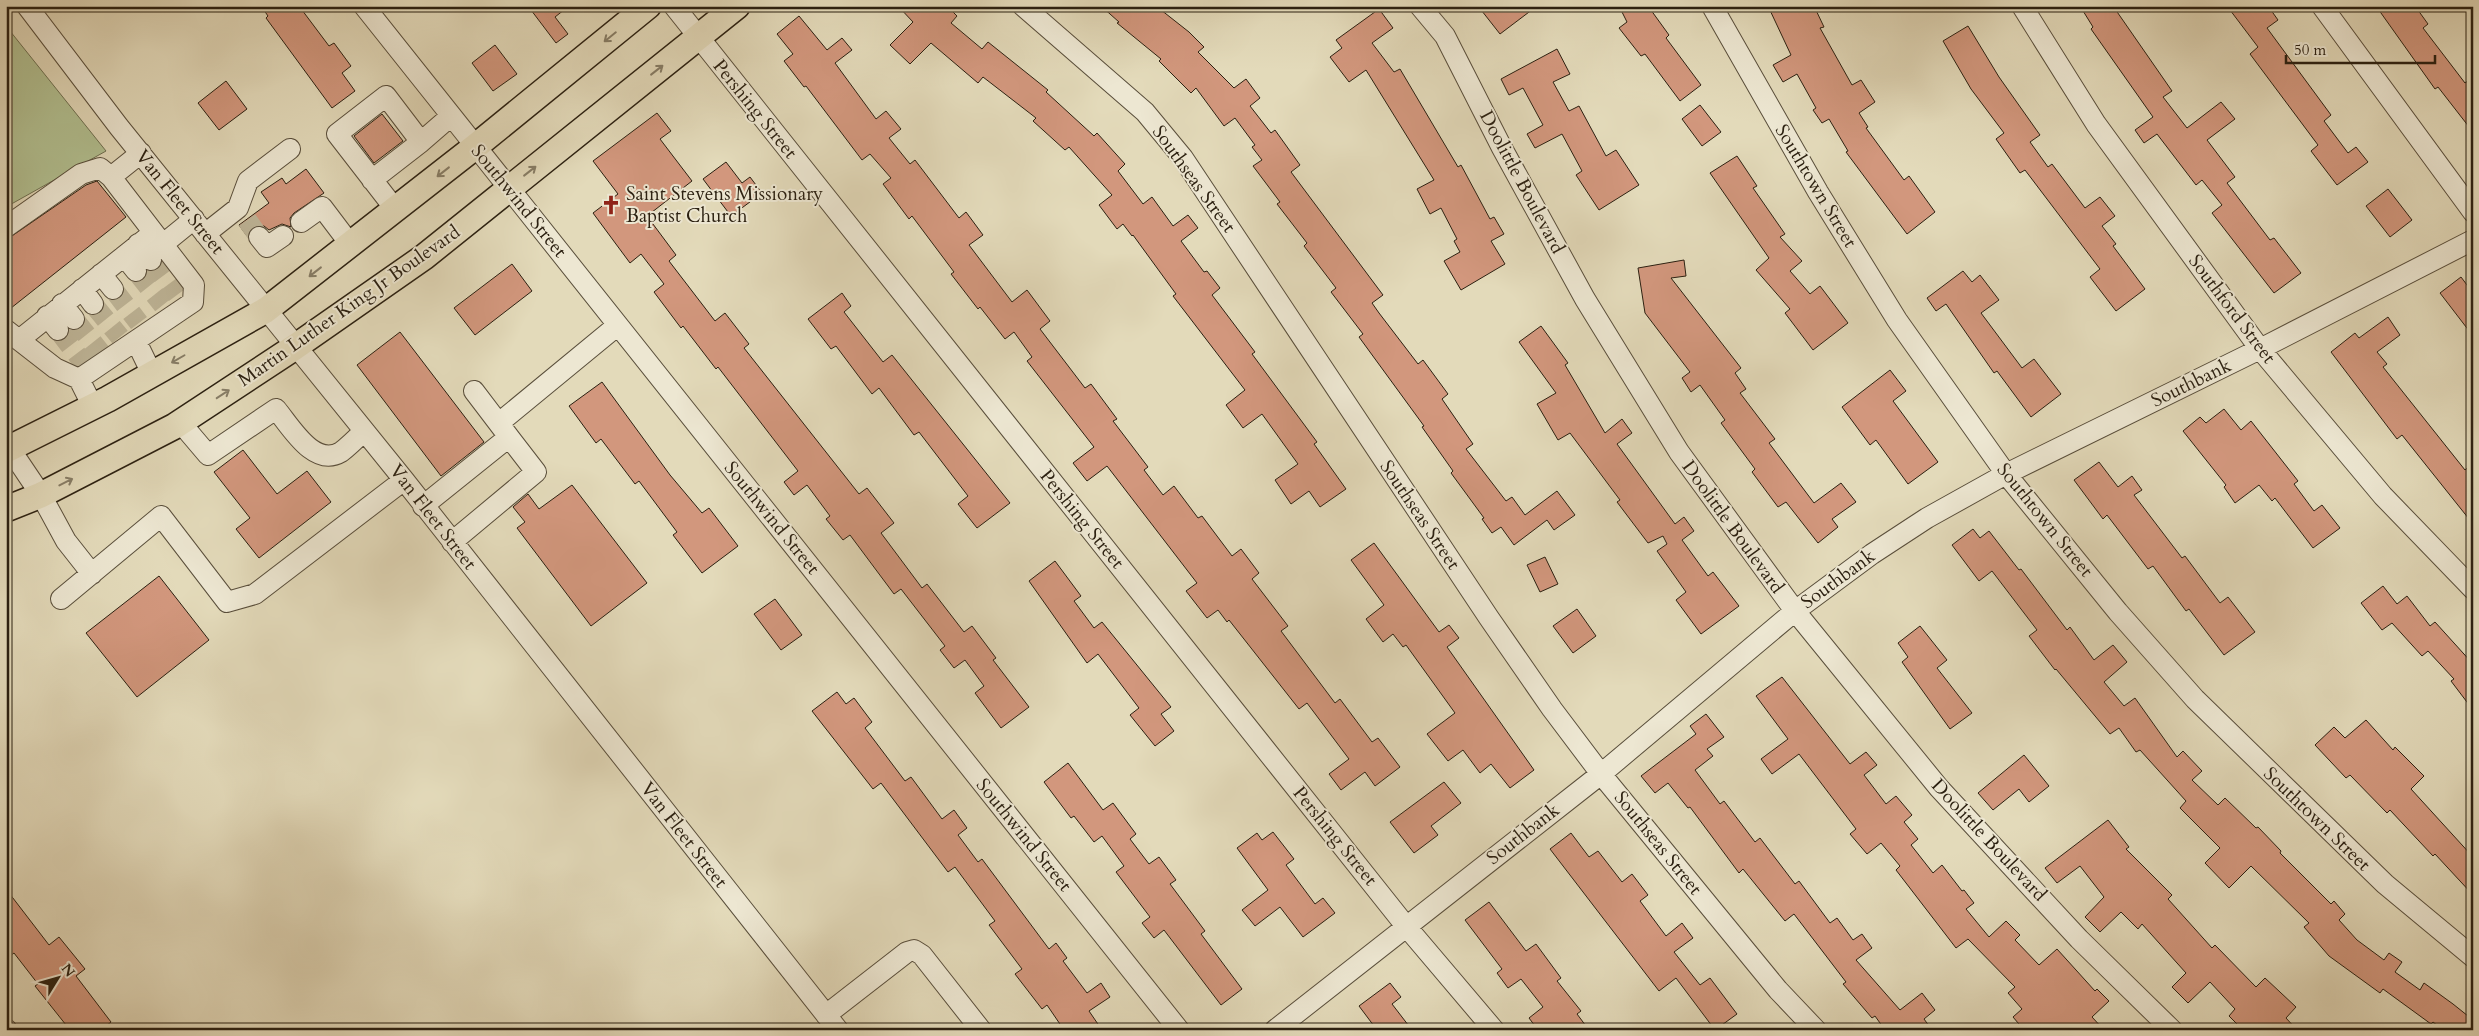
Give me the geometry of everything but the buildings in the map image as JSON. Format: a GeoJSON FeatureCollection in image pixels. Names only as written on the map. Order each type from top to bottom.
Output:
{"type":"FeatureCollection","features":[{"type":"Feature","properties":{"kind":"main road"},"geometry":{"type":"LineString","coordinates":[[7,447],[93,407],[266,310],[476,146],[648,6]]}},
{"type":"Feature","properties":{"kind":"main road","name":"Martin Luther King Jr Boulevard"},"geometry":{"type":"LineString","coordinates":[[6,509],[40,495],[180,422],[295,347],[424,257],[737,6]]}},
{"type":"Feature","properties":{"kind":"street","name":"Van Fleet Street"},"geometry":{"type":"LineString","coordinates":[[27,6],[141,154],[404,480],[832,1022]]}},
{"type":"Feature","properties":{"kind":"street","name":"Southwind Street"},"geometry":{"type":"LineString","coordinates":[[364,6],[1179,1030]]}},
{"type":"Feature","properties":{"kind":"street","name":"Pershing Street"},"geometry":{"type":"LineString","coordinates":[[674,6],[1405,925],[1494,1030]]}},
{"type":"Feature","properties":{"kind":"street","name":"Southseas Street"},"geometry":{"type":"LineString","coordinates":[[1022,6],[1145,112],[1183,158],[1489,618],[1601,774],[1778,990],[1816,1030]]}},
{"type":"Feature","properties":{"kind":"street","name":"Doolittle Boulevard"},"geometry":{"type":"LineString","coordinates":[[1420,6],[1445,36],[1502,148],[1585,299],[1679,452],[1795,611],[1939,788],[2079,939],[2172,1030]]}},
{"type":"Feature","properties":{"kind":"street","name":"Southtown Street"},"geometry":{"type":"LineString","coordinates":[[1712,6],[1818,192],[1897,320],[2006,474],[2118,612],[2196,699],[2385,884],[2473,957]]}},
{"type":"Feature","properties":{"kind":"street","name":"Southford Street"},"geometry":{"type":"LineString","coordinates":[[2022,6],[2096,124],[2260,349],[2382,496],[2473,589]]}},
{"type":"Feature","properties":{"kind":"street"},"geometry":{"type":"LineString","coordinates":[[2322,6],[2473,212]]}},
{"type":"Feature","properties":{"kind":"street"},"geometry":{"type":"LineString","coordinates":[[395,209],[337,134],[386,96],[421,142]]}},
{"type":"Feature","properties":{"kind":"street"},"geometry":{"type":"LineString","coordinates":[[372,180],[452,116]]}},
{"type":"Feature","properties":{"kind":"street"},"geometry":{"type":"LineString","coordinates":[[12,335],[60,317],[107,282],[144,251],[199,226],[243,214],[248,180],[290,149]]}},
{"type":"Feature","properties":{"kind":"street"},"geometry":{"type":"LineString","coordinates":[[111,177],[141,154]]}},
{"type":"Feature","properties":{"kind":"street"},"geometry":{"type":"LineString","coordinates":[[6,227],[80,174],[100,168],[111,177],[144,251],[194,284],[193,302],[175,306],[84,372],[55,368],[12,335]]}},
{"type":"Feature","properties":{"kind":"street"},"geometry":{"type":"LineString","coordinates":[[300,222],[322,207],[350,244]]}},
{"type":"Feature","properties":{"kind":"street"},"geometry":{"type":"LineString","coordinates":[[260,237],[267,247],[283,236]]}},
{"type":"Feature","properties":{"kind":"street","name":"Southbank"},"geometry":{"type":"LineString","coordinates":[[1276,1030],[1405,925],[1601,774],[1795,611],[1872,554],[1927,518],[2006,474],[2260,349],[2473,240]]}},
{"type":"Feature","properties":{"kind":"street"},"geometry":{"type":"LineString","coordinates":[[423,506],[618,325]]}},
{"type":"Feature","properties":{"kind":"street"},"geometry":{"type":"LineString","coordinates":[[134,336],[152,374]]}},
{"type":"Feature","properties":{"kind":"street"},"geometry":{"type":"LineString","coordinates":[[84,372],[93,407]]}},
{"type":"Feature","properties":{"kind":"street"},"geometry":{"type":"LineString","coordinates":[[452,542],[536,472],[474,391]]}},
{"type":"Feature","properties":{"kind":"street"},"geometry":{"type":"LineString","coordinates":[[180,422],[208,456],[276,410],[311,450],[326,456],[340,452],[364,431]]}},
{"type":"Feature","properties":{"kind":"street"},"geometry":{"type":"LineString","coordinates":[[7,447],[40,495],[66,541],[92,574]]}},
{"type":"Feature","properties":{"kind":"street"},"geometry":{"type":"LineString","coordinates":[[61,599],[161,516],[228,602],[255,594],[404,480]]}},
{"type":"Feature","properties":{"kind":"street"},"geometry":{"type":"LineString","coordinates":[[832,1022],[907,952],[914,950],[922,955],[980,1030]]}},
{"type":"Feature","properties":{"kind":"green space"},"geometry":{"type":"Polygon","coordinates":[[[6,26],[106,151],[6,207],[6,26]]]}},
{"type":"Feature","properties":{"kind":"tunnel"},"geometry":{"type":"LineString","coordinates":[[247,220],[259,237]]}},
{"type":"Feature","properties":{"kind":"tunnel"},"geometry":{"type":"LineString","coordinates":[[151,260],[177,295]]}},
{"type":"Feature","properties":{"kind":"tunnel"},"geometry":{"type":"LineString","coordinates":[[136,271],[163,305]]}},
{"type":"Feature","properties":{"kind":"tunnel"},"geometry":{"type":"LineString","coordinates":[[113,289],[139,323]]}},
{"type":"Feature","properties":{"kind":"tunnel"},"geometry":{"type":"LineString","coordinates":[[93,304],[120,337]]}},
{"type":"Feature","properties":{"kind":"tunnel"},"geometry":{"type":"LineString","coordinates":[[74,319],[101,353]]}},
{"type":"Feature","properties":{"kind":"tunnel"},"geometry":{"type":"LineString","coordinates":[[58,330],[85,365]]}},
{"type":"Feature","properties":{"kind":"place","name":"Saint Stevens Missionary Baptist Church"},"geometry":{"type":"Point","coordinates":[611,205]}}]}
